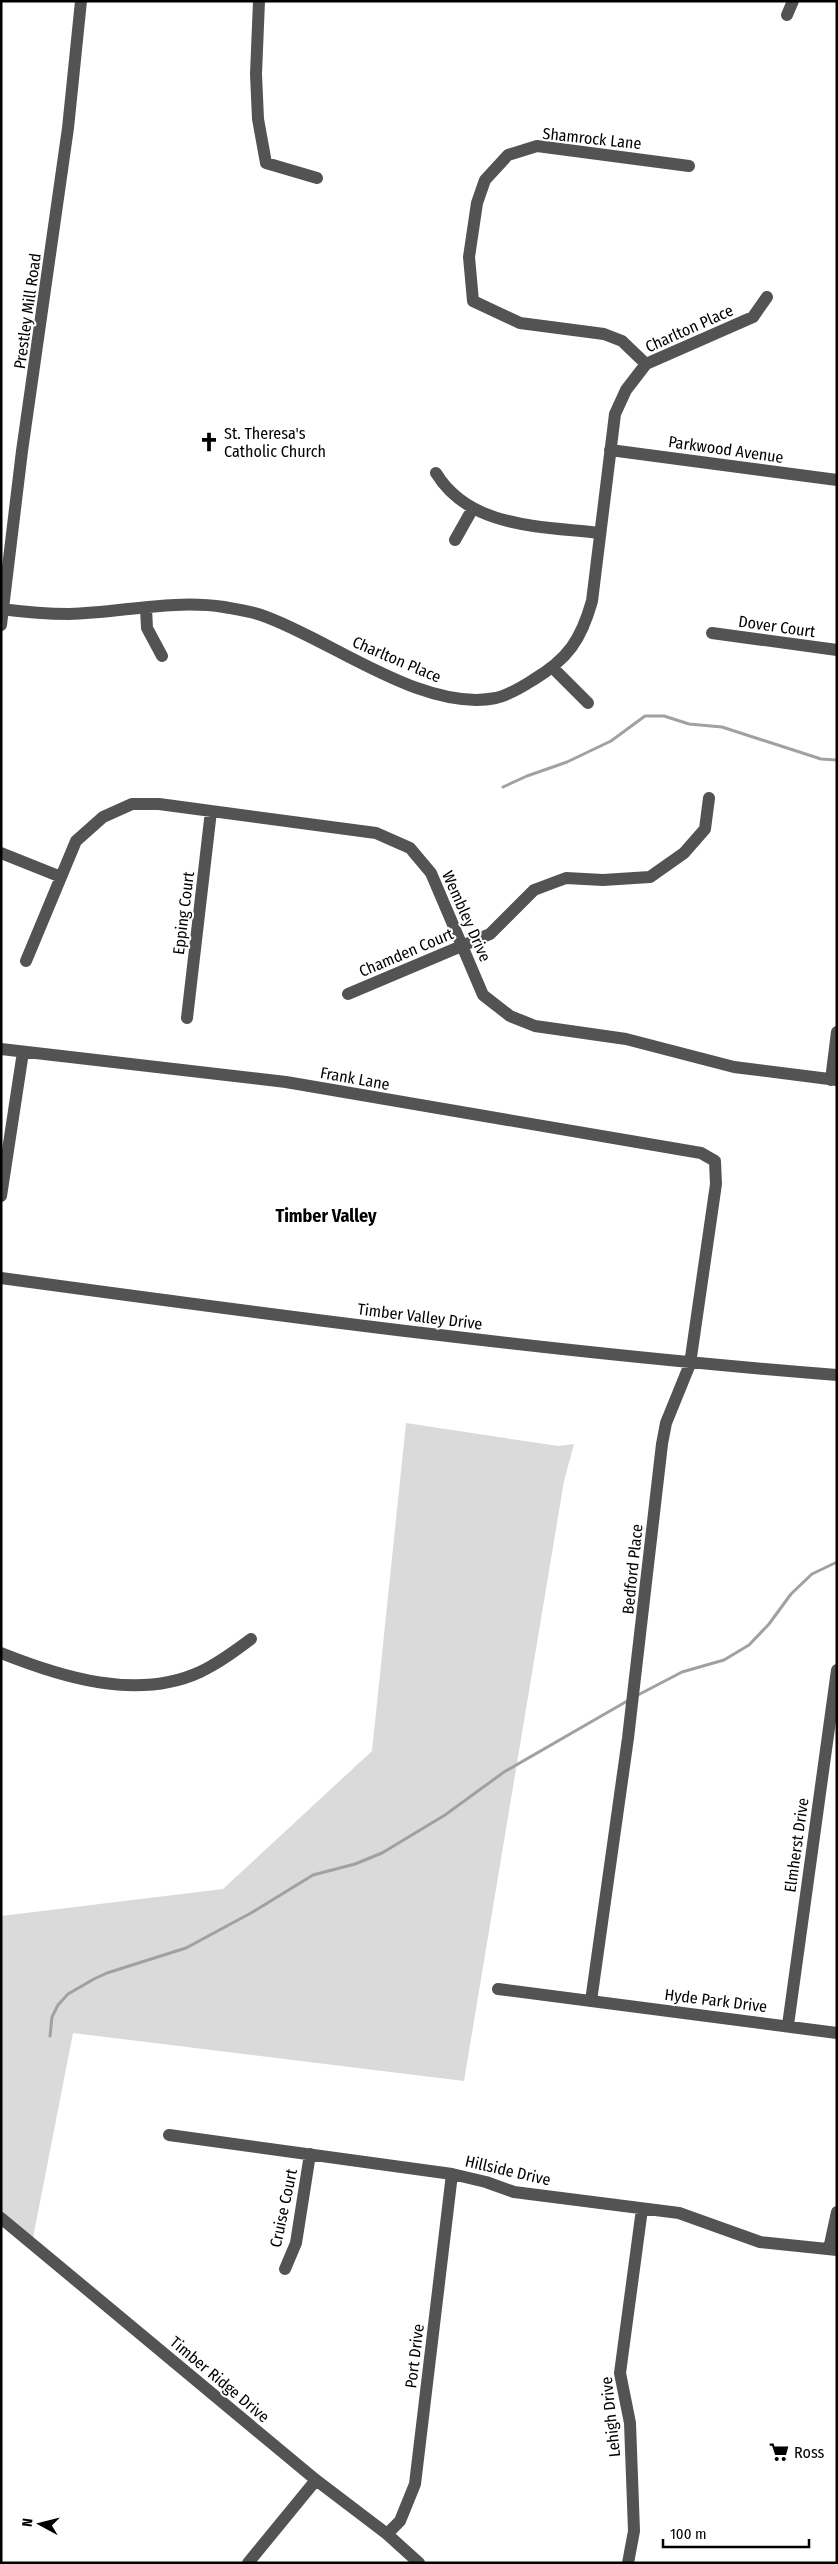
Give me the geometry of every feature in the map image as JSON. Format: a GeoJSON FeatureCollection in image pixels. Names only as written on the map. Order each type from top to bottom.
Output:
{"type":"FeatureCollection","features":[{"type":"Feature","properties":{"kind":"street","name":"Prestley Mill Road"},"geometry":{"type":"LineString","coordinates":[[1,625],[22,451],[68,128],[81,1]]}},
{"type":"Feature","properties":{"kind":"street"},"geometry":{"type":"LineString","coordinates":[[259,1],[256,74],[258,119],[266,163],[317,178]]}},
{"type":"Feature","properties":{"kind":"street"},"geometry":{"type":"LineString","coordinates":[[787,15],[793,1]]}},
{"type":"Feature","properties":{"kind":"street","name":"Shamrock Lane"},"geometry":{"type":"LineString","coordinates":[[646,364],[622,341],[604,334],[520,323],[474,301],[469,257],[477,203],[485,180],[508,155],[537,146],[689,166]]}},
{"type":"Feature","properties":{"kind":"street","name":"Charlton Place"},"geometry":{"type":"LineString","coordinates":[[2,609],[69,614],[200,604],[260,615],[428,692],[449,697],[496,698],[516,690],[553,668],[577,642],[587,619],[592,601],[610,450],[619,406],[626,390],[646,364],[753,317],[767,297]]}},
{"type":"Feature","properties":{"kind":"street","name":"Parkwood Avenue"},"geometry":{"type":"LineString","coordinates":[[610,450],[837,480]]}},
{"type":"Feature","properties":{"kind":"street"},"geometry":{"type":"LineString","coordinates":[[436,473],[446,488],[473,508],[501,521],[600,533]]}},
{"type":"Feature","properties":{"kind":"street"},"geometry":{"type":"LineString","coordinates":[[454,540],[473,508]]}},
{"type":"Feature","properties":{"kind":"street"},"geometry":{"type":"LineString","coordinates":[[146,608],[147,628],[162,656]]}},
{"type":"Feature","properties":{"kind":"street","name":"Dover Court"},"geometry":{"type":"LineString","coordinates":[[712,633],[837,650]]}},
{"type":"Feature","properties":{"kind":"street"},"geometry":{"type":"LineString","coordinates":[[553,668],[588,703]]}},
{"type":"Feature","properties":{"kind":"street","name":"Chamden Court"},"geometry":{"type":"LineString","coordinates":[[348,994],[490,934],[534,890],[566,878],[603,880],[650,877],[684,853],[705,829],[709,798]]}},
{"type":"Feature","properties":{"kind":"street","name":"Wembley Drive"},"geometry":{"type":"LineString","coordinates":[[26,961],[76,841],[103,817],[132,804],[159,804],[376,833],[410,848],[432,873],[483,995],[510,1016],[535,1026],[626,1038],[734,1067],[834,1080]]}},
{"type":"Feature","properties":{"kind":"street","name":"Epping Court"},"geometry":{"type":"LineString","coordinates":[[187,1018],[211,811]]}},
{"type":"Feature","properties":{"kind":"street"},"geometry":{"type":"LineString","coordinates":[[1,853],[62,876]]}},
{"type":"Feature","properties":{"kind":"street"},"geometry":{"type":"LineString","coordinates":[[834,1080],[837,1032]]}},
{"type":"Feature","properties":{"kind":"street","name":"Frank Lane"},"geometry":{"type":"LineString","coordinates":[[1,1049],[286,1082],[701,1153]]}},
{"type":"Feature","properties":{"kind":"street"},"geometry":{"type":"LineString","coordinates":[[1,1196],[23,1052]]}},
{"type":"Feature","properties":{"kind":"street","name":"Bedford Place"},"geometry":{"type":"LineString","coordinates":[[591,2001],[628,1738],[662,1444],[666,1423],[690,1364],[716,1184],[715,1161],[701,1153]]}},
{"type":"Feature","properties":{"kind":"street","name":"Timber Valley Drive"},"geometry":{"type":"LineString","coordinates":[[1,1278],[548,1349],[690,1364],[837,1375]]}},
{"type":"Feature","properties":{"kind":"street"},"geometry":{"type":"LineString","coordinates":[[1,1653],[51,1672],[86,1680],[140,1684],[174,1680],[199,1673],[227,1658],[251,1639]]}},
{"type":"Feature","properties":{"kind":"street","name":"Elmherst Drive"},"geometry":{"type":"LineString","coordinates":[[788,2026],[837,1670]]}},
{"type":"Feature","properties":{"kind":"street","name":"Hyde Park Drive"},"geometry":{"type":"LineString","coordinates":[[498,1989],[837,2033]]}},
{"type":"Feature","properties":{"kind":"street","name":"Hillside Drive"},"geometry":{"type":"LineString","coordinates":[[169,2135],[452,2174],[486,2182],[514,2192],[679,2213],[732,2234],[760,2242],[833,2250]]}},
{"type":"Feature","properties":{"kind":"street","name":"Cruise Court"},"geometry":{"type":"LineString","coordinates":[[285,2269],[296,2243],[310,2154]]}},
{"type":"Feature","properties":{"kind":"street","name":"Port Drive"},"geometry":{"type":"LineString","coordinates":[[387,2534],[400,2521],[415,2484],[452,2174]]}},
{"type":"Feature","properties":{"kind":"street","name":"Lehigh Drive"},"geometry":{"type":"LineString","coordinates":[[628,2563],[634,2531],[630,2423],[620,2374],[642,2209]]}},
{"type":"Feature","properties":{"kind":"street"},"geometry":{"type":"LineString","coordinates":[[833,2250],[837,2212]]}},
{"type":"Feature","properties":{"kind":"street","name":"Timber Ridge Drive"},"geometry":{"type":"LineString","coordinates":[[1,2218],[316,2480],[387,2534],[419,2563]]}},
{"type":"Feature","properties":{"kind":"street"},"geometry":{"type":"LineString","coordinates":[[248,2563],[316,2480]]}},
{"type":"Feature","properties":{"kind":"shaded area"},"geometry":{"type":"Polygon","coordinates":[[[406,1423],[558,1446],[574,1444],[564,1481],[464,2081],[73,2033],[32,2243],[1,2218],[1,1916],[223,1889],[372,1751],[406,1423]]]}},
{"type":"Feature","properties":{"kind":"waterway"},"geometry":{"type":"LineString","coordinates":[[503,787],[527,776],[567,762],[611,741],[645,716],[664,716],[689,724],[722,727],[821,759],[837,760]]}},
{"type":"Feature","properties":{"kind":"waterway"},"geometry":{"type":"LineString","coordinates":[[636,1696],[682,1672],[724,1660],[749,1645],[769,1624],[791,1594],[812,1574],[837,1562]]}},
{"type":"Feature","properties":{"kind":"waterway"},"geometry":{"type":"LineString","coordinates":[[50,2036],[52,2017],[58,2005],[68,1994],[107,1973],[186,1948],[251,1913],[313,1875],[355,1864],[382,1853],[445,1815],[504,1772],[629,1700]]}},
{"type":"Feature","properties":{"kind":"place","name":"St. Theresa's Catholic Church"},"geometry":{"type":"Point","coordinates":[209,442]}},
{"type":"Feature","properties":{"kind":"place","name":"Ross"},"geometry":{"type":"Point","coordinates":[779,2452]}},
{"type":"Feature","properties":{"kind":"district","name":"Timber Valley"},"geometry":{"type":"Point","coordinates":[326,1216]}}]}
